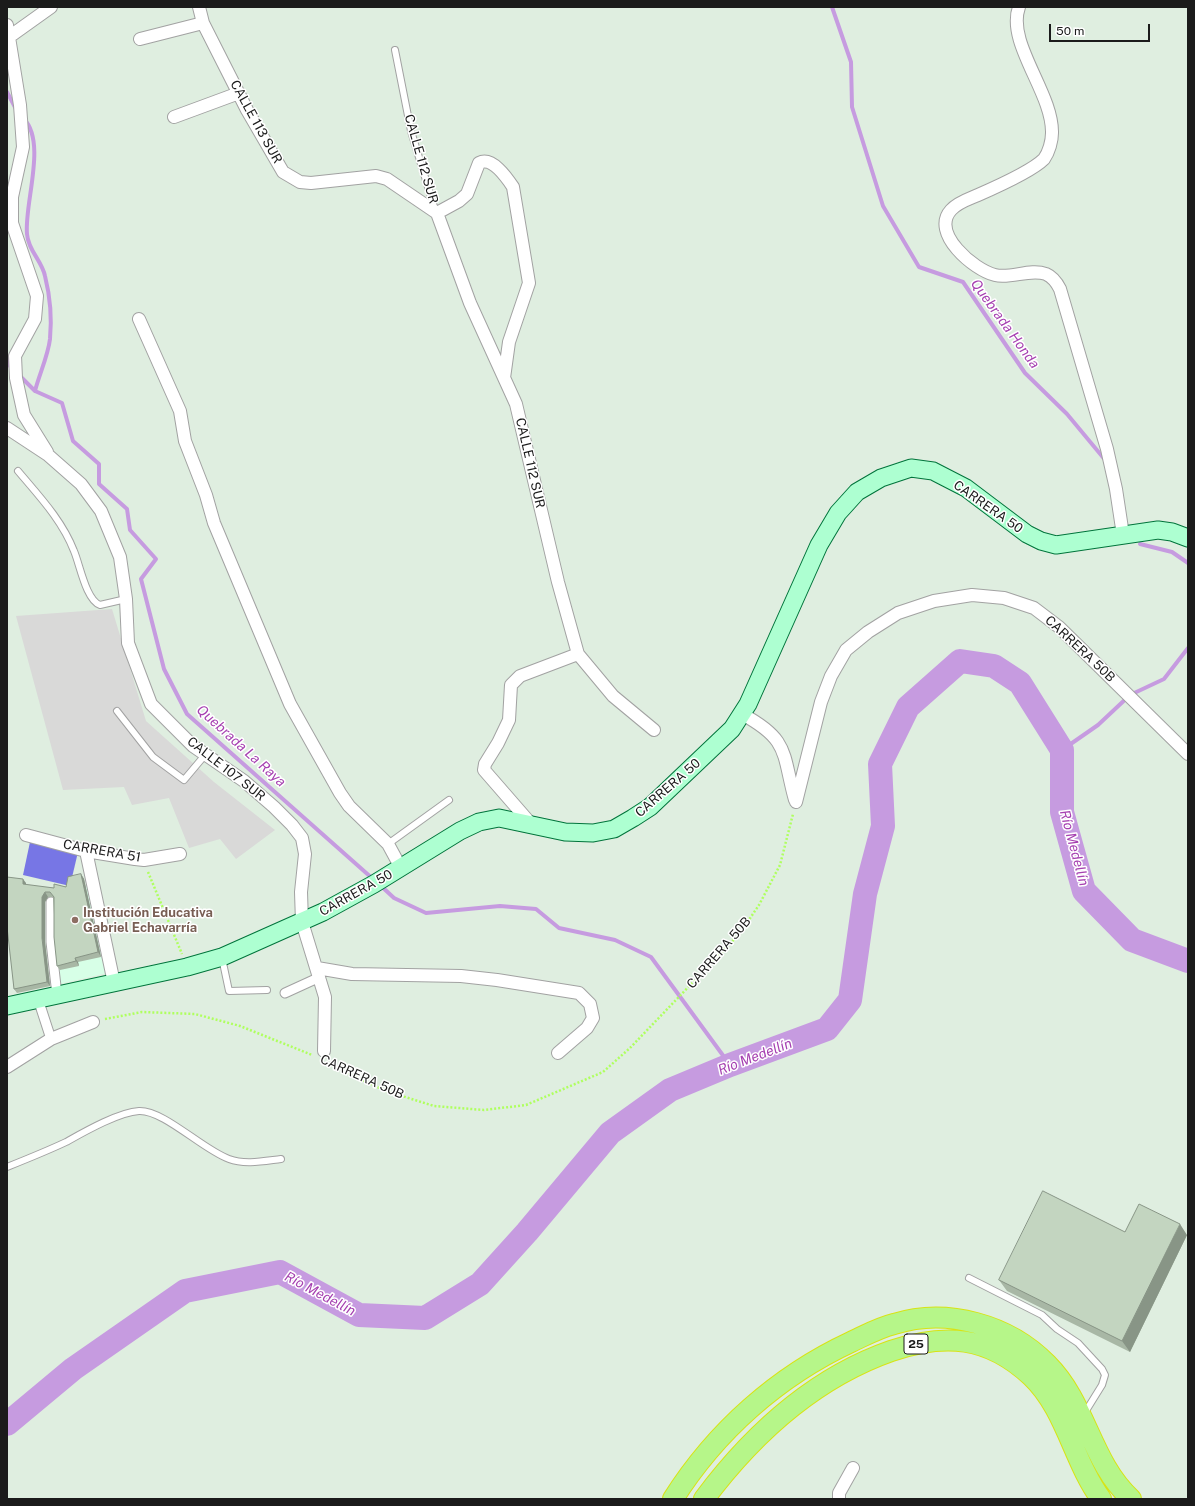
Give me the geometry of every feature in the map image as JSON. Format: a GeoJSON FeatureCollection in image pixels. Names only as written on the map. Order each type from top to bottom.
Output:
{"type":"FeatureCollection","features":[{"type":"Feature","properties":{"kind":"highway","name":"25"},"geometry":{"type":"LineString","coordinates":[[673,1499],[702,1458],[732,1424],[770,1392],[831,1351],[873,1331],[895,1323],[918,1318],[941,1318],[967,1321],[986,1326],[1006,1334],[1025,1345],[1047,1363],[1063,1382],[1082,1416],[1098,1455],[1108,1473],[1131,1499]]}},
{"type":"Feature","properties":{"kind":"highway","name":"25"},"geometry":{"type":"LineString","coordinates":[[704,1499],[730,1466],[758,1437],[820,1386],[844,1371],[875,1357],[916,1344],[950,1340],[981,1345],[999,1353],[1013,1361],[1032,1377],[1044,1391],[1061,1420],[1084,1472],[1101,1499]]}},
{"type":"Feature","properties":{"kind":"main road","name":"CARRERA 50"},"geometry":{"type":"LineString","coordinates":[[7,1006],[187,967],[222,956],[323,912],[401,868],[460,831],[479,822],[498,818],[565,832],[593,833],[614,829],[650,807],[717,745],[732,729],[748,704],[819,545],[838,513],[858,492],[881,478],[911,468],[933,471],[966,488],[1027,534],[1041,542],[1056,545],[1158,530],[1172,532],[1188,538]]}},
{"type":"Feature","properties":{"kind":"street"},"geometry":{"type":"LineString","coordinates":[[48,455],[24,415],[16,378],[15,356],[35,320],[37,296],[12,223],[12,197],[22,147],[20,105],[8,31],[51,7]]}},
{"type":"Feature","properties":{"kind":"street","name":"CALLE 113 SUR"},"geometry":{"type":"LineString","coordinates":[[199,7],[203,22],[239,93],[283,172],[300,182],[311,183],[376,176],[386,179],[437,213]]}},
{"type":"Feature","properties":{"kind":"street"},"geometry":{"type":"LineString","coordinates":[[1019,7],[1016,23],[1021,43],[1044,97],[1051,118],[1052,133],[1050,147],[1044,158],[1035,165],[995,187],[961,203],[951,210],[946,219],[945,226],[947,234],[956,248],[981,269],[993,275],[1004,277],[1029,273],[1046,274],[1055,280],[1060,289],[1107,449],[1116,489],[1123,535]]}},
{"type":"Feature","properties":{"kind":"street"},"geometry":{"type":"LineString","coordinates":[[140,38],[203,22]]}},
{"type":"Feature","properties":{"kind":"street"},"geometry":{"type":"LineString","coordinates":[[174,117],[239,93]]}},
{"type":"Feature","properties":{"kind":"street"},"geometry":{"type":"LineString","coordinates":[[437,213],[459,201],[467,194],[479,163],[483,161],[489,162],[505,176],[513,187],[529,283],[509,342],[504,379]]}},
{"type":"Feature","properties":{"kind":"street","name":"CALLE 112 SUR"},"geometry":{"type":"LineString","coordinates":[[437,213],[470,303],[516,404],[558,582],[578,654]]}},
{"type":"Feature","properties":{"kind":"street"},"geometry":{"type":"LineString","coordinates":[[139,319],[180,411],[185,440],[206,495],[214,522],[290,704],[340,793],[349,806],[388,844],[401,868]]}},
{"type":"Feature","properties":{"kind":"street","name":"CALLE 107 SUR"},"geometry":{"type":"LineString","coordinates":[[7,428],[48,455],[81,484],[101,511],[120,557],[126,599],[128,643],[151,704],[193,746],[244,781],[292,825],[302,838],[305,854],[301,892],[302,922],[319,972],[325,997],[326,1010],[320,1056]]}},
{"type":"Feature","properties":{"kind":"street","name":"CARRERA 50B"},"geometry":{"type":"LineString","coordinates":[[796,802],[821,702],[831,676],[846,650],[868,632],[898,613],[934,601],[972,595],[1004,598],[1034,608],[1059,627],[1188,754]]}},
{"type":"Feature","properties":{"kind":"street"},"geometry":{"type":"LineString","coordinates":[[531,824],[484,770],[485,764],[498,743],[509,720],[511,685],[514,680],[520,676],[578,654],[613,696],[654,730]]}},
{"type":"Feature","properties":{"kind":"street"},"geometry":{"type":"LineString","coordinates":[[742,714],[762,725],[778,741],[784,752],[796,802]]}},
{"type":"Feature","properties":{"kind":"street","name":"CARRERA 51"},"geometry":{"type":"LineString","coordinates":[[26,835],[86,851],[144,860],[180,854]]}},
{"type":"Feature","properties":{"kind":"street"},"geometry":{"type":"LineString","coordinates":[[86,851],[114,983]]}},
{"type":"Feature","properties":{"kind":"street"},"geometry":{"type":"LineString","coordinates":[[51,902],[51,942],[57,996]]}},
{"type":"Feature","properties":{"kind":"street"},"geometry":{"type":"LineString","coordinates":[[285,993],[319,972],[461,976],[579,993],[590,1004],[593,1018],[587,1028],[558,1053]]}},
{"type":"Feature","properties":{"kind":"street"},"geometry":{"type":"LineString","coordinates":[[38,999],[51,1039]]}},
{"type":"Feature","properties":{"kind":"street"},"geometry":{"type":"LineString","coordinates":[[7,1067],[51,1039],[93,1022]]}},
{"type":"Feature","properties":{"kind":"street"},"geometry":{"type":"LineString","coordinates":[[839,1499],[839,1493],[853,1468]]}},
{"type":"Feature","properties":{"kind":"lane","name":"CALLE 112 SUR"},"geometry":{"type":"LineString","coordinates":[[395,50],[411,131],[437,213]]}},
{"type":"Feature","properties":{"kind":"lane"},"geometry":{"type":"LineString","coordinates":[[18,471],[51,510],[73,550],[90,598],[100,605],[126,599]]}},
{"type":"Feature","properties":{"kind":"lane"},"geometry":{"type":"LineString","coordinates":[[117,710],[153,757],[184,780],[205,755]]}},
{"type":"Feature","properties":{"kind":"lane"},"geometry":{"type":"LineString","coordinates":[[388,844],[449,800]]}},
{"type":"Feature","properties":{"kind":"lane"},"geometry":{"type":"LineString","coordinates":[[222,956],[229,991],[267,990]]}},
{"type":"Feature","properties":{"kind":"lane"},"geometry":{"type":"LineString","coordinates":[[7,1167],[130,1112],[139,1111],[147,1112],[167,1121],[202,1144],[230,1159],[248,1162],[281,1159]]}},
{"type":"Feature","properties":{"kind":"lane"},"geometry":{"type":"LineString","coordinates":[[969,1278],[1042,1315],[1057,1329],[1078,1343],[1102,1369],[1105,1375],[1102,1385],[1082,1416]]}},
{"type":"Feature","properties":{"kind":"path","name":"CARRERA 50B"},"geometry":{"type":"LineString","coordinates":[[93,1022],[142,1012],[195,1014],[240,1026],[320,1056],[386,1091],[434,1106],[484,1110],[526,1105],[603,1072],[630,1048],[740,933],[759,905],[780,865],[796,802]]}},
{"type":"Feature","properties":{"kind":"path"},"geometry":{"type":"LineString","coordinates":[[144,860],[187,967]]}},
{"type":"Feature","properties":{"kind":"shaded area"},"geometry":{"type":"Polygon","coordinates":[[[112,609],[146,721],[214,782],[275,830],[236,859],[220,839],[189,848],[169,798],[132,805],[124,787],[63,790],[16,616],[112,609]]]}},
{"type":"Feature","properties":{"kind":"shaded area"},"geometry":{"type":"Polygon","coordinates":[[[30,842],[78,852],[70,886],[23,875],[30,842]]]}},
{"type":"Feature","properties":{"kind":"shaded area","name":"Institución Educativa Gabriel Echavarría"},"geometry":{"type":"Polygon","coordinates":[[[88,887],[107,973],[60,984],[57,964],[69,891],[88,887]]]}},
{"type":"Feature","properties":{"kind":"building"},"geometry":{"type":"Polygon","coordinates":[[[81,874],[98,952],[75,958],[76,961],[57,966],[54,937],[54,897],[50,892],[45,892],[42,897],[42,938],[47,982],[14,989],[7,927],[7,877],[23,879],[23,884],[54,888],[54,884],[66,887],[68,877],[81,874]]]}},
{"type":"Feature","properties":{"kind":"building"},"geometry":{"type":"Polygon","coordinates":[[[1043,1191],[1125,1232],[1139,1204],[1180,1224],[1122,1341],[999,1280],[1043,1191]]]}},
{"type":"Feature","properties":{"kind":"waterway","name":"Quebrada Honda"},"geometry":{"type":"LineString","coordinates":[[832,7],[851,62],[852,107],[883,206],[919,267],[963,282],[1025,373],[1067,414],[1106,461]]}},
{"type":"Feature","properties":{"kind":"waterway","name":"Quebrada La Raya"},"geometry":{"type":"LineString","coordinates":[[7,92],[17,111]]}},
{"type":"Feature","properties":{"kind":"waterway","name":"Quebrada La Raya"},"geometry":{"type":"LineString","coordinates":[[24,119],[31,130],[34,143],[33,174],[28,207],[27,234],[32,250],[41,265],[45,276],[51,315],[49,345],[35,391],[62,403],[73,441],[99,464],[99,484],[127,509],[130,530],[156,559],[141,579],[164,669],[187,714],[373,879]]}},
{"type":"Feature","properties":{"kind":"waterway"},"geometry":{"type":"LineString","coordinates":[[7,356],[9,365],[12,368]]}},
{"type":"Feature","properties":{"kind":"waterway"},"geometry":{"type":"LineString","coordinates":[[19,375],[35,391]]}},
{"type":"Feature","properties":{"kind":"waterway","name":"Quebrada Honda"},"geometry":{"type":"LineString","coordinates":[[1140,544],[1172,552],[1188,563]]}},
{"type":"Feature","properties":{"kind":"waterway"},"geometry":{"type":"LineString","coordinates":[[1062,750],[1098,725],[1130,695],[1164,679],[1188,648]]}},
{"type":"Feature","properties":{"kind":"waterway","name":"Río Medellín"},"geometry":{"type":"LineString","coordinates":[[7,1424],[73,1369],[185,1291],[280,1272],[359,1315],[425,1318],[480,1284],[527,1232],[610,1133],[670,1090],[730,1065],[827,1029],[850,1000],[865,894],[883,826],[880,764],[908,707],[960,661],[994,666],[1020,683],[1062,750],[1062,812],[1084,891],[1132,940],[1188,961]]}},
{"type":"Feature","properties":{"kind":"waterway","name":"Quebrada La Raya"},"geometry":{"type":"LineString","coordinates":[[380,885],[394,898],[426,913],[500,906],[536,909],[559,928],[615,940],[651,957],[730,1065]]}},
{"type":"Feature","properties":{"kind":"place","name":"Institución Educativa Gabriel Echavarría"},"geometry":{"type":"Point","coordinates":[75,920]}}]}
